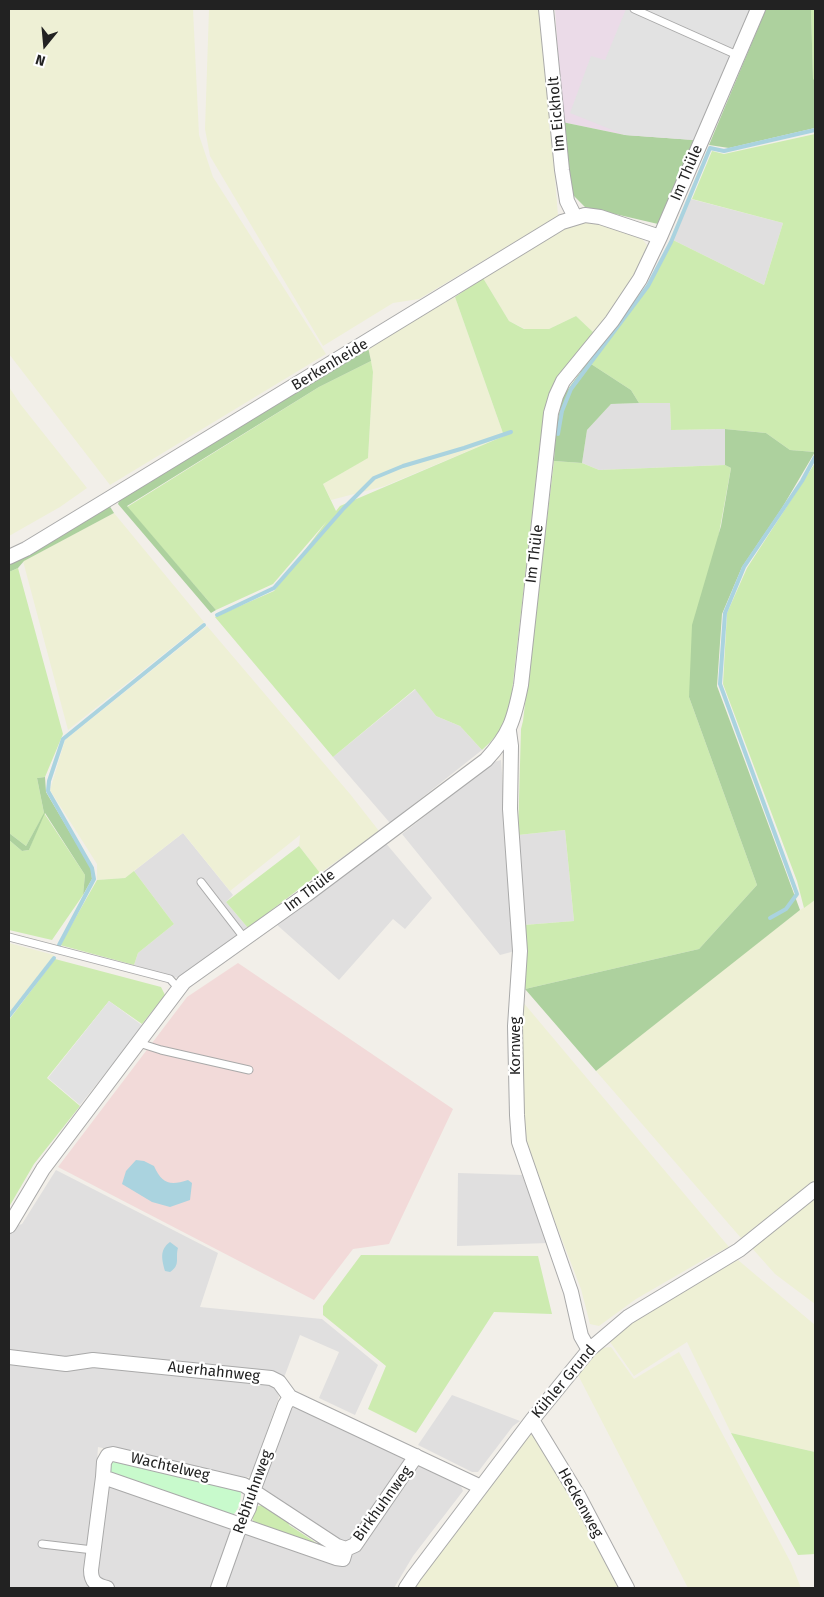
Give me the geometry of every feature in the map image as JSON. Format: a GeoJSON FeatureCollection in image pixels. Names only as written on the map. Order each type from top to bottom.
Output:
{"type":"FeatureCollection","features":[{"type":"Feature","properties":{"kind":"street","name":"Im Eickholt"},"geometry":{"type":"LineString","coordinates":[[546,9],[562,170],[567,201],[575,217]]}},
{"type":"Feature","properties":{"kind":"street","name":"Im Thüle"},"geometry":{"type":"LineString","coordinates":[[9,1226],[43,1168],[184,982],[486,760],[509,731],[516,714],[521,685],[551,414],[556,396],[563,381],[612,321],[640,279],[660,237],[758,9]]}},
{"type":"Feature","properties":{"kind":"street","name":"Berkenheide"},"geometry":{"type":"LineString","coordinates":[[9,557],[26,549],[562,222],[585,215],[600,217],[660,237]]}},
{"type":"Feature","properties":{"kind":"street","name":"Kornweg"},"geometry":{"type":"LineString","coordinates":[[509,731],[511,746],[510,809],[520,951],[515,1026],[519,1142],[571,1292],[581,1336],[589,1350]]}},
{"type":"Feature","properties":{"kind":"street","name":"Kühler Grund"},"geometry":{"type":"LineString","coordinates":[[406,1588],[532,1420],[589,1350],[628,1317],[739,1250],[815,1189]]}},
{"type":"Feature","properties":{"kind":"street","name":"Auerhahnweg"},"geometry":{"type":"LineString","coordinates":[[9,1357],[66,1364],[94,1360],[271,1378],[280,1382],[290,1397],[481,1487]]}},
{"type":"Feature","properties":{"kind":"street","name":"Rebhuhnweg"},"geometry":{"type":"LineString","coordinates":[[218,1588],[240,1526],[249,1508],[253,1491],[285,1405],[290,1397]]}},
{"type":"Feature","properties":{"kind":"street","name":"Heckenweg"},"geometry":{"type":"LineString","coordinates":[[532,1420],[579,1497],[626,1588]]}},
{"type":"Feature","properties":{"kind":"street","name":"Wachtelweg"},"geometry":{"type":"LineString","coordinates":[[107,1588],[96,1585],[91,1578],[93,1550],[104,1477],[104,1462],[108,1455],[113,1454],[244,1485],[253,1491]]}},
{"type":"Feature","properties":{"kind":"street","name":"Birkhuhnweg"},"geometry":{"type":"LineString","coordinates":[[253,1491],[336,1546],[346,1549],[355,1545],[416,1456]]}},
{"type":"Feature","properties":{"kind":"street","name":"Wachtelweg"},"geometry":{"type":"LineString","coordinates":[[104,1477],[240,1526]]}},
{"type":"Feature","properties":{"kind":"street","name":"Birkhuhnweg"},"geometry":{"type":"LineString","coordinates":[[240,1526],[339,1559],[343,1559],[346,1549]]}},
{"type":"Feature","properties":{"kind":"lane"},"geometry":{"type":"LineString","coordinates":[[634,9],[738,55]]}},
{"type":"Feature","properties":{"kind":"lane"},"geometry":{"type":"LineString","coordinates":[[200,882],[245,938]]}},
{"type":"Feature","properties":{"kind":"lane"},"geometry":{"type":"LineString","coordinates":[[9,937],[170,979],[179,989]]}},
{"type":"Feature","properties":{"kind":"lane"},"geometry":{"type":"LineString","coordinates":[[139,1043],[161,1050],[249,1070]]}},
{"type":"Feature","properties":{"kind":"lane"},"geometry":{"type":"LineString","coordinates":[[42,1544],[93,1550]]}},
{"type":"Feature","properties":{"kind":"shaded area"},"geometry":{"type":"Polygon","coordinates":[[[555,9],[753,9],[694,140],[625,135],[562,122],[555,9]]]}},
{"type":"Feature","properties":{"kind":"shaded area"},"geometry":{"type":"Polygon","coordinates":[[[626,9],[753,9],[694,140],[625,135],[570,113],[591,56],[605,60],[626,9]]]}},
{"type":"Feature","properties":{"kind":"shaded area"},"geometry":{"type":"Polygon","coordinates":[[[687,198],[783,223],[764,285],[671,239],[687,198]]]}},
{"type":"Feature","properties":{"kind":"shaded area"},"geometry":{"type":"Polygon","coordinates":[[[670,403],[671,430],[725,429],[725,465],[599,470],[582,463],[587,430],[611,404],[670,403]]]}},
{"type":"Feature","properties":{"kind":"shaded area"},"geometry":{"type":"Polygon","coordinates":[[[416,689],[436,716],[460,726],[482,750],[390,823],[333,757],[416,689]]]}},
{"type":"Feature","properties":{"kind":"shaded area"},"geometry":{"type":"Polygon","coordinates":[[[501,760],[515,951],[500,955],[402,834],[494,762],[501,760]]]}},
{"type":"Feature","properties":{"kind":"shaded area"},"geometry":{"type":"Polygon","coordinates":[[[565,830],[574,921],[524,925],[518,835],[565,830]]]}},
{"type":"Feature","properties":{"kind":"shaded area"},"geometry":{"type":"Polygon","coordinates":[[[183,833],[233,895],[226,902],[248,928],[181,979],[134,965],[138,953],[174,924],[134,871],[183,833]]]}},
{"type":"Feature","properties":{"kind":"shaded area"},"geometry":{"type":"Polygon","coordinates":[[[384,841],[432,898],[405,929],[393,919],[339,980],[276,924],[384,841]]]}},
{"type":"Feature","properties":{"kind":"shaded area"},"geometry":{"type":"Polygon","coordinates":[[[238,963],[453,1109],[389,1244],[353,1249],[314,1300],[58,1167],[187,997],[238,963]]]}},
{"type":"Feature","properties":{"kind":"shaded area"},"geometry":{"type":"Polygon","coordinates":[[[109,1001],[143,1026],[80,1105],[48,1078],[109,1001]]]}},
{"type":"Feature","properties":{"kind":"shaded area"},"geometry":{"type":"Polygon","coordinates":[[[56,1170],[218,1253],[200,1307],[322,1319],[378,1365],[355,1415],[319,1398],[339,1352],[300,1335],[285,1375],[276,1387],[279,1397],[251,1476],[243,1479],[98,1447],[96,1478],[341,1565],[349,1560],[356,1551],[263,1492],[261,1485],[289,1411],[296,1406],[460,1484],[463,1491],[413,1556],[394,1588],[9,1588],[9,1228],[22,1224],[56,1170]]]}},
{"type":"Feature","properties":{"kind":"shaded area"},"geometry":{"type":"Polygon","coordinates":[[[458,1173],[522,1175],[549,1243],[457,1246],[458,1173]]]}},
{"type":"Feature","properties":{"kind":"shaded area"},"geometry":{"type":"Polygon","coordinates":[[[452,1395],[520,1421],[513,1426],[478,1472],[472,1472],[418,1445],[452,1395]]]}},
{"type":"Feature","properties":{"kind":"green space"},"geometry":{"type":"Polygon","coordinates":[[[9,9],[193,9],[199,135],[213,177],[326,354],[110,485],[9,354],[9,9]]]}},
{"type":"Feature","properties":{"kind":"green space"},"geometry":{"type":"Polygon","coordinates":[[[209,9],[542,9],[558,216],[419,299],[393,303],[323,346],[210,156],[205,129],[209,9]]]}},
{"type":"Feature","properties":{"kind":"green space"},"geometry":{"type":"Polygon","coordinates":[[[766,9],[811,9],[813,79],[815,81],[815,128],[729,148],[709,145],[766,9]]]}},
{"type":"Feature","properties":{"kind":"green space"},"geometry":{"type":"Polygon","coordinates":[[[811,9],[815,9],[815,81],[813,80],[811,9]]]}},
{"type":"Feature","properties":{"kind":"green space"},"geometry":{"type":"Polygon","coordinates":[[[562,122],[625,135],[694,140],[658,224],[585,207],[570,192],[562,122]]]}},
{"type":"Feature","properties":{"kind":"green space"},"geometry":{"type":"Polygon","coordinates":[[[815,134],[815,452],[790,450],[766,433],[725,429],[671,430],[670,403],[639,403],[631,390],[588,362],[645,291],[671,239],[764,285],[783,223],[692,199],[712,151],[724,154],[815,134]]]}},
{"type":"Feature","properties":{"kind":"green space"},"geometry":{"type":"Polygon","coordinates":[[[577,222],[593,222],[638,234],[647,245],[645,257],[632,283],[594,333],[576,316],[549,329],[525,329],[509,321],[483,278],[562,228],[577,222]]]}},
{"type":"Feature","properties":{"kind":"green space"},"geometry":{"type":"Polygon","coordinates":[[[483,278],[509,321],[524,329],[549,329],[576,316],[594,333],[568,364],[557,381],[542,427],[509,708],[498,733],[482,750],[460,726],[436,716],[415,689],[333,757],[215,617],[274,591],[327,521],[273,584],[216,610],[127,507],[319,387],[371,361],[373,372],[368,458],[323,484],[336,511],[340,506],[504,436],[455,297],[483,278]]]}},
{"type":"Feature","properties":{"kind":"green space"},"geometry":{"type":"Polygon","coordinates":[[[455,297],[504,436],[385,486],[331,500],[323,484],[368,457],[373,372],[368,347],[455,297]]]}},
{"type":"Feature","properties":{"kind":"green space"},"geometry":{"type":"Polygon","coordinates":[[[368,347],[371,361],[319,387],[127,506],[216,610],[211,613],[118,504],[120,498],[368,347]]]}},
{"type":"Feature","properties":{"kind":"green space"},"geometry":{"type":"Polygon","coordinates":[[[588,362],[631,390],[639,403],[611,404],[587,430],[582,463],[554,461],[556,428],[563,396],[588,362]]]}},
{"type":"Feature","properties":{"kind":"green space"},"geometry":{"type":"Polygon","coordinates":[[[9,387],[21,405],[87,488],[60,507],[9,536],[9,387]]]}},
{"type":"Feature","properties":{"kind":"green space"},"geometry":{"type":"Polygon","coordinates":[[[725,429],[766,433],[790,450],[815,452],[782,508],[742,567],[722,614],[717,686],[800,910],[596,1071],[525,989],[699,949],[757,885],[689,697],[692,625],[721,526],[731,468],[725,465],[725,429]]]}},
{"type":"Feature","properties":{"kind":"green space"},"geometry":{"type":"Polygon","coordinates":[[[554,461],[582,463],[599,470],[725,465],[731,468],[689,697],[757,885],[699,949],[525,989],[524,925],[574,921],[565,830],[518,835],[521,729],[554,461]]]}},
{"type":"Feature","properties":{"kind":"green space"},"geometry":{"type":"Polygon","coordinates":[[[815,463],[815,900],[804,908],[797,881],[723,684],[727,613],[747,568],[815,463]]]}},
{"type":"Feature","properties":{"kind":"green space"},"geometry":{"type":"Polygon","coordinates":[[[109,505],[114,513],[24,561],[18,568],[9,572],[9,562],[109,505]]]}},
{"type":"Feature","properties":{"kind":"green space"},"geometry":{"type":"Polygon","coordinates":[[[114,513],[204,622],[68,730],[23,561],[114,513]]]}},
{"type":"Feature","properties":{"kind":"green space"},"geometry":{"type":"Polygon","coordinates":[[[18,568],[63,734],[45,777],[37,778],[44,813],[85,875],[83,895],[52,940],[9,930],[9,840],[22,851],[29,850],[41,819],[26,846],[9,833],[9,572],[18,568]]]}},
{"type":"Feature","properties":{"kind":"green space"},"geometry":{"type":"Polygon","coordinates":[[[207,626],[350,794],[379,831],[320,873],[299,846],[300,835],[230,891],[183,833],[125,878],[97,880],[97,864],[50,790],[65,740],[207,626]]]}},
{"type":"Feature","properties":{"kind":"green space"},"geometry":{"type":"Polygon","coordinates":[[[45,777],[46,792],[91,868],[92,879],[83,895],[85,875],[45,813],[29,850],[22,851],[9,840],[9,833],[26,846],[44,813],[37,778],[45,777]]]}},
{"type":"Feature","properties":{"kind":"green space"},"geometry":{"type":"Polygon","coordinates":[[[299,846],[320,873],[248,928],[226,902],[299,846]]]}},
{"type":"Feature","properties":{"kind":"green space"},"geometry":{"type":"Polygon","coordinates":[[[134,871],[174,924],[138,953],[134,965],[60,945],[97,880],[125,878],[134,871]]]}},
{"type":"Feature","properties":{"kind":"green space"},"geometry":{"type":"Polygon","coordinates":[[[815,900],[815,1181],[741,1238],[596,1071],[734,961],[815,900]]]}},
{"type":"Feature","properties":{"kind":"green space"},"geometry":{"type":"Polygon","coordinates":[[[9,943],[54,955],[9,1013],[9,943]]]}},
{"type":"Feature","properties":{"kind":"green space"},"geometry":{"type":"Polygon","coordinates":[[[55,959],[161,987],[165,995],[142,1024],[109,1001],[47,1078],[80,1106],[34,1164],[9,1207],[9,1020],[55,959]]]}},
{"type":"Feature","properties":{"kind":"green space"},"geometry":{"type":"Polygon","coordinates":[[[522,1001],[729,1247],[636,1299],[599,1326],[590,1324],[581,1289],[535,1170],[523,1129],[522,1001]]]}},
{"type":"Feature","properties":{"kind":"green space"},"geometry":{"type":"Polygon","coordinates":[[[815,1196],[815,1304],[775,1274],[751,1247],[815,1196]]]}},
{"type":"Feature","properties":{"kind":"green space"},"geometry":{"type":"Polygon","coordinates":[[[361,1255],[538,1256],[552,1314],[494,1312],[416,1433],[368,1409],[386,1366],[323,1315],[323,1306],[361,1255]]]}},
{"type":"Feature","properties":{"kind":"green space"},"geometry":{"type":"Polygon","coordinates":[[[738,1260],[815,1325],[815,1452],[731,1433],[687,1342],[634,1376],[608,1339],[664,1301],[738,1260]]]}},
{"type":"Feature","properties":{"kind":"green space"},"geometry":{"type":"Polygon","coordinates":[[[611,1347],[634,1379],[679,1352],[791,1563],[801,1588],[688,1588],[578,1375],[601,1348],[611,1347]]]}},
{"type":"Feature","properties":{"kind":"green space"},"geometry":{"type":"Polygon","coordinates":[[[533,1433],[606,1561],[618,1588],[412,1588],[524,1441],[533,1433]]]}},
{"type":"Feature","properties":{"kind":"green space"},"geometry":{"type":"Polygon","coordinates":[[[731,1433],[815,1452],[815,1554],[798,1555],[731,1433]]]}},
{"type":"Feature","properties":{"kind":"green space"},"geometry":{"type":"Polygon","coordinates":[[[112,1461],[235,1487],[241,1491],[239,1505],[231,1516],[110,1473],[108,1468],[112,1461]]]}},
{"type":"Feature","properties":{"kind":"green space"},"geometry":{"type":"Polygon","coordinates":[[[263,1505],[288,1520],[289,1525],[321,1546],[326,1544],[336,1552],[256,1527],[252,1517],[253,1510],[254,1507],[263,1505]]]}},
{"type":"Feature","properties":{"kind":"water"},"geometry":{"type":"Polygon","coordinates":[[[136,1160],[144,1161],[154,1166],[160,1177],[167,1182],[176,1183],[188,1180],[192,1183],[190,1200],[170,1207],[152,1202],[122,1184],[126,1171],[136,1160]]]}},
{"type":"Feature","properties":{"kind":"water"},"geometry":{"type":"Polygon","coordinates":[[[170,1242],[178,1248],[177,1264],[170,1272],[165,1271],[162,1255],[164,1248],[170,1242]]]}},
{"type":"Feature","properties":{"kind":"waterway"},"geometry":{"type":"LineString","coordinates":[[558,434],[562,411],[571,389],[648,286],[671,242],[710,148],[724,151],[815,130]]}},
{"type":"Feature","properties":{"kind":"waterway"},"geometry":{"type":"LineString","coordinates":[[217,615],[274,588],[344,508],[374,478],[403,466],[511,432]]}},
{"type":"Feature","properties":{"kind":"waterway"},"geometry":{"type":"LineString","coordinates":[[770,918],[786,909],[797,894],[720,684],[725,613],[744,567],[802,481],[815,457]]}},
{"type":"Feature","properties":{"kind":"waterway"},"geometry":{"type":"LineString","coordinates":[[59,945],[94,879],[92,868],[48,791],[49,781],[63,739],[204,625]]}},
{"type":"Feature","properties":{"kind":"waterway"},"geometry":{"type":"LineString","coordinates":[[9,1016],[54,958]]}}]}
